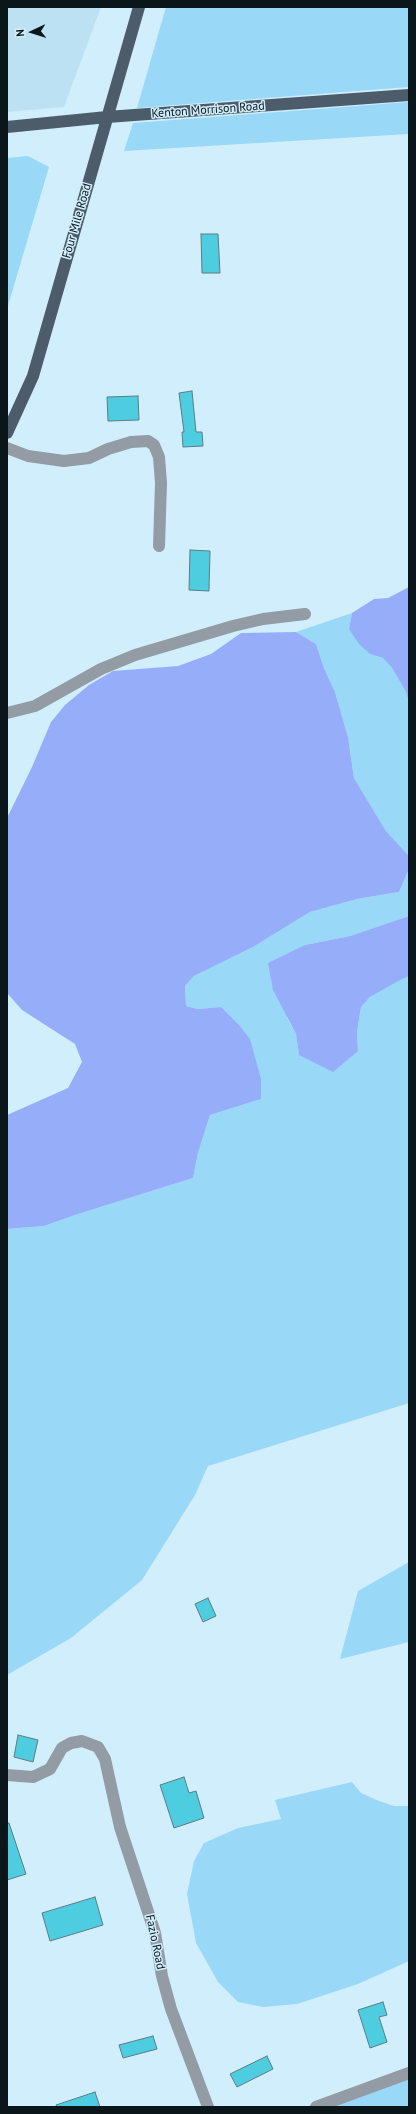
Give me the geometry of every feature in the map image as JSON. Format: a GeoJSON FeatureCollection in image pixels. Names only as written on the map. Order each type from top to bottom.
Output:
{"type":"FeatureCollection","features":[{"type":"Feature","properties":{"kind":"main road","name":"Four Mile Road"},"geometry":{"type":"LineString","coordinates":[[7,433],[32,376],[139,7]]}},
{"type":"Feature","properties":{"kind":"main road","name":"Kenton Morrison Road"},"geometry":{"type":"LineString","coordinates":[[7,127],[106,117],[409,95]]}},
{"type":"Feature","properties":{"kind":"street"},"geometry":{"type":"LineString","coordinates":[[7,448],[28,456],[64,462],[89,458],[108,449],[131,442],[148,440],[154,445],[159,457],[161,483],[159,546]]}},
{"type":"Feature","properties":{"kind":"street"},"geometry":{"type":"LineString","coordinates":[[7,713],[35,706],[101,669],[135,655],[263,619],[305,614]]}},
{"type":"Feature","properties":{"kind":"street","name":"Fazio Road"},"geometry":{"type":"LineString","coordinates":[[7,1775],[33,1777],[50,1769],[62,1748],[71,1743],[82,1741],[98,1747],[105,1760],[107,1775],[120,1826],[155,1933],[162,1976],[171,2009],[208,2107]]}},
{"type":"Feature","properties":{"kind":"street"},"geometry":{"type":"LineString","coordinates":[[316,2107],[409,2073]]}},
{"type":"Feature","properties":{"kind":"shaded area"},"geometry":{"type":"Polygon","coordinates":[[[7,7],[101,7],[64,107],[7,112],[7,7]]]}},
{"type":"Feature","properties":{"kind":"shaded area"},"geometry":{"type":"Polygon","coordinates":[[[166,7],[409,7],[409,87],[137,108],[166,7]]]}},
{"type":"Feature","properties":{"kind":"shaded area"},"geometry":{"type":"Polygon","coordinates":[[[409,102],[409,134],[124,151],[133,123],[409,102]]]}},
{"type":"Feature","properties":{"kind":"shaded area"},"geometry":{"type":"Polygon","coordinates":[[[28,156],[49,167],[7,309],[7,158],[28,156]]]}},
{"type":"Feature","properties":{"kind":"shaded area"},"geometry":{"type":"Polygon","coordinates":[[[352,613],[349,629],[370,654],[383,658],[392,668],[406,692],[409,703],[409,856],[386,831],[354,778],[348,737],[335,692],[324,668],[316,644],[296,632],[352,613]]]}},
{"type":"Feature","properties":{"kind":"shaded area"},"geometry":{"type":"Polygon","coordinates":[[[409,869],[409,916],[350,936],[305,945],[287,1018],[296,1034],[299,1055],[358,1051],[357,1032],[361,1007],[370,997],[400,979],[409,976],[409,1403],[208,1466],[195,1495],[142,1580],[71,1638],[7,1675],[7,1229],[44,1226],[193,1178],[198,1153],[210,1115],[261,1099],[221,1007],[198,1009],[186,1006],[185,986],[194,976],[253,947],[310,912],[357,899],[399,892],[409,869]]]}},
{"type":"Feature","properties":{"kind":"shaded area"},"geometry":{"type":"Polygon","coordinates":[[[409,1562],[409,1642],[340,1659],[358,1591],[409,1562]]]}},
{"type":"Feature","properties":{"kind":"shaded area"},"geometry":{"type":"Polygon","coordinates":[[[352,1782],[361,1793],[379,1801],[394,1806],[409,1806],[409,1961],[358,1984],[297,2004],[263,2007],[238,2002],[218,1982],[196,1943],[187,1894],[194,1861],[204,1843],[238,1828],[281,1819],[275,1800],[352,1782]]]}},
{"type":"Feature","properties":{"kind":"shaded area"},"geometry":{"type":"Polygon","coordinates":[[[409,2077],[409,2107],[325,2107],[409,2077]]]}},
{"type":"Feature","properties":{"kind":"water"},"geometry":{"type":"Polygon","coordinates":[[[409,587],[409,703],[406,692],[392,668],[383,658],[370,654],[359,644],[349,629],[352,613],[374,599],[388,598],[409,587]]]}},
{"type":"Feature","properties":{"kind":"water"},"geometry":{"type":"Polygon","coordinates":[[[296,632],[316,644],[324,668],[335,692],[348,737],[354,778],[386,831],[409,856],[409,869],[399,892],[357,899],[310,912],[253,947],[194,976],[185,986],[186,1006],[198,1009],[221,1007],[239,1025],[250,1039],[261,1079],[261,1099],[210,1115],[198,1153],[193,1178],[44,1226],[7,1229],[7,1115],[68,1088],[82,1062],[75,1044],[22,1010],[7,993],[7,818],[32,767],[51,722],[65,705],[89,685],[113,671],[178,666],[211,654],[241,633],[296,632]]]}},
{"type":"Feature","properties":{"kind":"water"},"geometry":{"type":"Polygon","coordinates":[[[409,916],[409,976],[370,997],[361,1007],[357,1032],[358,1051],[333,1072],[299,1055],[296,1034],[273,990],[268,963],[305,945],[350,936],[409,916]]]}},
{"type":"Feature","properties":{"kind":"building"},"geometry":{"type":"Polygon","coordinates":[[[201,234],[218,234],[220,273],[202,273],[201,234]]]}},
{"type":"Feature","properties":{"kind":"building"},"geometry":{"type":"Polygon","coordinates":[[[192,391],[196,432],[202,432],[203,446],[183,447],[182,432],[184,432],[179,393],[192,391]]]}},
{"type":"Feature","properties":{"kind":"building"},"geometry":{"type":"Polygon","coordinates":[[[138,396],[139,420],[108,421],[107,397],[138,396]]]}},
{"type":"Feature","properties":{"kind":"building"},"geometry":{"type":"Polygon","coordinates":[[[190,550],[210,551],[209,591],[189,590],[190,550]]]}},
{"type":"Feature","properties":{"kind":"building"},"geometry":{"type":"Polygon","coordinates":[[[208,1598],[216,1616],[203,1622],[195,1604],[208,1598]]]}},
{"type":"Feature","properties":{"kind":"building"},"geometry":{"type":"Polygon","coordinates":[[[18,1735],[38,1740],[33,1762],[14,1757],[18,1735]]]}},
{"type":"Feature","properties":{"kind":"building"},"geometry":{"type":"Polygon","coordinates":[[[184,1777],[189,1793],[196,1791],[204,1818],[174,1828],[160,1785],[184,1777]]]}},
{"type":"Feature","properties":{"kind":"building"},"geometry":{"type":"Polygon","coordinates":[[[7,1823],[9,1823],[26,1874],[7,1880],[7,1823]]]}},
{"type":"Feature","properties":{"kind":"building"},"geometry":{"type":"Polygon","coordinates":[[[95,1897],[103,1925],[50,1941],[42,1913],[95,1897]]]}},
{"type":"Feature","properties":{"kind":"building"},"geometry":{"type":"Polygon","coordinates":[[[383,2002],[387,2015],[379,2017],[387,2042],[370,2048],[358,2010],[383,2002]]]}},
{"type":"Feature","properties":{"kind":"building"},"geometry":{"type":"Polygon","coordinates":[[[153,2036],[157,2049],[123,2058],[119,2045],[153,2036]]]}},
{"type":"Feature","properties":{"kind":"building"},"geometry":{"type":"Polygon","coordinates":[[[267,2056],[273,2069],[237,2087],[230,2074],[267,2056]]]}},
{"type":"Feature","properties":{"kind":"building"},"geometry":{"type":"Polygon","coordinates":[[[95,2092],[100,2107],[57,2107],[56,2105],[95,2092]]]}}]}
